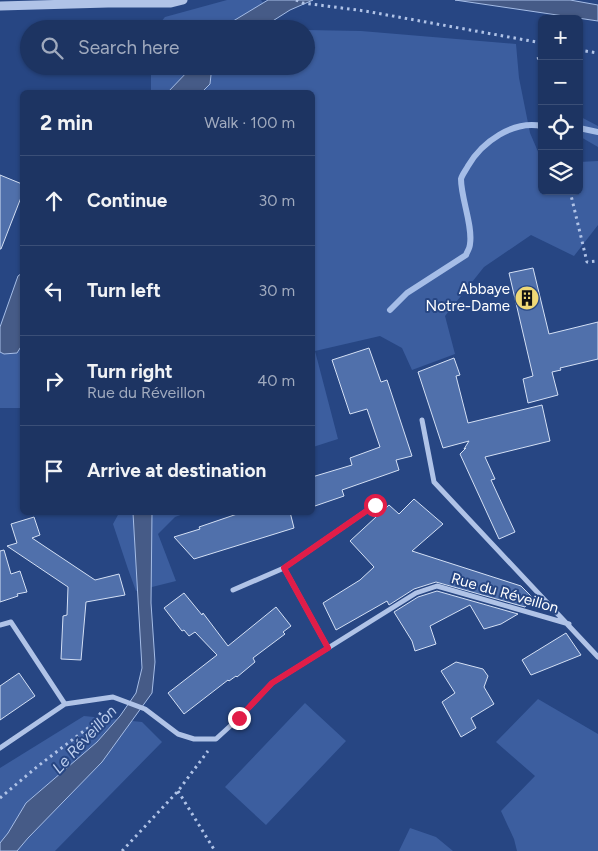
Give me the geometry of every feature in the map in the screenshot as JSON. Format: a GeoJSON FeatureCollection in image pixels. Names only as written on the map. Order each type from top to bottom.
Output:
{"type":"FeatureCollection","features":[{"type":"Feature","properties":{"kind":"street"},"geometry":{"type":"LineString","coordinates":[[0,6],[171,3],[183,0]]}},
{"type":"Feature","properties":{"kind":"street"},"geometry":{"type":"LineString","coordinates":[[422,420],[434,482],[598,656]]}},
{"type":"Feature","properties":{"kind":"street"},"geometry":{"type":"LineString","coordinates":[[233,590],[284,568],[375,505]]}},
{"type":"Feature","properties":{"kind":"street"},"geometry":{"type":"LineString","coordinates":[[284,568],[328,648]]}},
{"type":"Feature","properties":{"kind":"street","name":"Rue du Réveillon"},"geometry":{"type":"LineString","coordinates":[[216,739],[272,683],[416,593],[437,586],[569,624]]}},
{"type":"Feature","properties":{"kind":"street"},"geometry":{"type":"LineString","coordinates":[[0,625],[11,622],[65,704]]}},
{"type":"Feature","properties":{"kind":"street"},"geometry":{"type":"LineString","coordinates":[[0,748],[65,704],[113,697],[145,708],[178,734],[194,740],[216,739]]}},
{"type":"Feature","properties":{"kind":"path"},"geometry":{"type":"LineString","coordinates":[[296,0],[303,3],[364,11],[538,42]]}},
{"type":"Feature","properties":{"kind":"path"},"geometry":{"type":"LineString","coordinates":[[583,51],[598,54]]}},
{"type":"Feature","properties":{"kind":"path"},"geometry":{"type":"LineString","coordinates":[[571,195],[587,262],[598,261]]}},
{"type":"Feature","properties":{"kind":"path"},"geometry":{"type":"LineString","coordinates":[[0,798],[92,724],[113,697]]}},
{"type":"Feature","properties":{"kind":"path"},"geometry":{"type":"LineString","coordinates":[[122,851],[178,791],[216,739]]}},
{"type":"Feature","properties":{"kind":"path"},"geometry":{"type":"LineString","coordinates":[[178,791],[215,851]]}},
{"type":"Feature","properties":{"kind":"shaded area"},"geometry":{"type":"Polygon","coordinates":[[[227,0],[261,0],[275,20],[162,20],[165,17],[227,0]]]}},
{"type":"Feature","properties":{"kind":"shaded area"},"geometry":{"type":"Polygon","coordinates":[[[268,0],[313,0],[290,10],[274,20],[235,20],[268,0]]]}},
{"type":"Feature","properties":{"kind":"shaded area"},"geometry":{"type":"Polygon","coordinates":[[[455,0],[570,0],[598,5],[598,21],[583,19],[583,15],[557,15],[455,0]]]}},
{"type":"Feature","properties":{"kind":"shaded area"},"geometry":{"type":"Polygon","coordinates":[[[315,30],[361,31],[516,44],[519,78],[530,133],[538,152],[538,195],[583,195],[583,162],[598,161],[598,225],[574,256],[531,235],[484,267],[445,316],[455,354],[412,370],[402,348],[380,336],[315,351],[315,90],[151,90],[151,75],[315,75],[315,30]]]}},
{"type":"Feature","properties":{"kind":"shaded area"},"geometry":{"type":"Polygon","coordinates":[[[184,75],[211,75],[210,84],[204,90],[170,90],[184,75]]]}},
{"type":"Feature","properties":{"kind":"shaded area"},"geometry":{"type":"Polygon","coordinates":[[[583,118],[598,126],[598,147],[583,138],[583,118]]]}},
{"type":"Feature","properties":{"kind":"shaded area"},"geometry":{"type":"Polygon","coordinates":[[[20,274],[20,348],[17,353],[4,354],[0,352],[0,327],[20,274]]]}},
{"type":"Feature","properties":{"kind":"shaded area"},"geometry":{"type":"Polygon","coordinates":[[[20,325],[20,408],[0,408],[0,342],[20,325]]]}},
{"type":"Feature","properties":{"kind":"shaded area"},"geometry":{"type":"Polygon","coordinates":[[[315,351],[338,439],[315,446],[315,351]]]}},
{"type":"Feature","properties":{"kind":"shaded area"},"geometry":{"type":"Polygon","coordinates":[[[118,515],[180,515],[175,517],[158,534],[176,581],[136,591],[113,524],[118,515]]]}},
{"type":"Feature","properties":{"kind":"shaded area"},"geometry":{"type":"Polygon","coordinates":[[[133,515],[152,515],[151,603],[155,662],[152,693],[102,762],[17,851],[0,851],[0,843],[26,803],[97,742],[120,716],[136,693],[142,668],[133,515]]]}},
{"type":"Feature","properties":{"kind":"shaded area"},"geometry":{"type":"Polygon","coordinates":[[[538,699],[598,734],[598,851],[517,851],[514,839],[501,811],[535,776],[496,742],[538,699]]]}},
{"type":"Feature","properties":{"kind":"shaded area"},"geometry":{"type":"Polygon","coordinates":[[[305,703],[346,741],[266,825],[225,787],[305,703]]]}},
{"type":"Feature","properties":{"kind":"shaded area"},"geometry":{"type":"Polygon","coordinates":[[[84,716],[142,722],[162,742],[55,851],[0,851],[0,768],[84,716]]]}},
{"type":"Feature","properties":{"kind":"shaded area"},"geometry":{"type":"Polygon","coordinates":[[[410,828],[436,837],[453,851],[399,851],[410,828]]]}},
{"type":"Feature","properties":{"kind":"building"},"geometry":{"type":"Polygon","coordinates":[[[0,175],[20,183],[20,200],[0,249],[0,175]]]}},
{"type":"Feature","properties":{"kind":"building","name":"Abbaye Notre-Dame"},"geometry":{"type":"Polygon","coordinates":[[[533,268],[549,334],[598,322],[598,359],[560,368],[561,370],[552,372],[558,395],[528,403],[523,379],[533,376],[509,273],[533,268]]]}},
{"type":"Feature","properties":{"kind":"building"},"geometry":{"type":"Polygon","coordinates":[[[369,348],[381,382],[387,380],[412,456],[396,460],[399,470],[342,490],[344,496],[315,506],[315,476],[352,465],[350,458],[380,447],[367,409],[350,414],[332,360],[369,348]]]}},
{"type":"Feature","properties":{"kind":"building"},"geometry":{"type":"Polygon","coordinates":[[[454,358],[460,375],[456,376],[468,423],[542,405],[550,441],[485,457],[495,479],[491,480],[515,532],[499,539],[460,454],[466,448],[464,449],[469,441],[443,448],[418,372],[454,358]]]}},
{"type":"Feature","properties":{"kind":"building"},"geometry":{"type":"Polygon","coordinates":[[[414,499],[443,524],[412,551],[521,586],[533,598],[525,607],[436,582],[414,589],[389,605],[387,601],[336,630],[323,603],[360,580],[374,567],[350,541],[389,505],[399,514],[414,499]]]}},
{"type":"Feature","properties":{"kind":"building"},"geometry":{"type":"Polygon","coordinates":[[[234,515],[291,515],[294,528],[194,559],[174,537],[200,529],[199,527],[234,515]]]}},
{"type":"Feature","properties":{"kind":"building"},"geometry":{"type":"Polygon","coordinates":[[[34,517],[40,535],[32,538],[95,580],[119,574],[125,595],[86,602],[81,660],[61,659],[63,616],[67,615],[68,587],[7,546],[17,543],[11,524],[34,517]]]}},
{"type":"Feature","properties":{"kind":"building"},"geometry":{"type":"Polygon","coordinates":[[[4,550],[11,574],[20,571],[27,592],[17,594],[18,596],[0,602],[0,551],[4,550]]]}},
{"type":"Feature","properties":{"kind":"building"},"geometry":{"type":"Polygon","coordinates":[[[437,591],[518,614],[501,624],[484,629],[470,605],[430,626],[436,644],[415,651],[412,641],[394,612],[418,597],[437,591]]]}},
{"type":"Feature","properties":{"kind":"building"},"geometry":{"type":"Polygon","coordinates":[[[184,593],[202,615],[203,613],[228,646],[276,607],[291,626],[283,632],[285,634],[253,658],[255,662],[237,677],[228,680],[184,714],[168,693],[217,655],[195,632],[189,636],[184,630],[182,631],[164,608],[184,593]]]}},
{"type":"Feature","properties":{"kind":"building"},"geometry":{"type":"Polygon","coordinates":[[[566,633],[581,655],[531,675],[522,660],[566,633]]]}},
{"type":"Feature","properties":{"kind":"building"},"geometry":{"type":"Polygon","coordinates":[[[456,662],[483,669],[488,676],[484,687],[494,704],[471,718],[476,728],[461,737],[442,702],[455,693],[441,671],[456,662]]]}},
{"type":"Feature","properties":{"kind":"building"},"geometry":{"type":"Polygon","coordinates":[[[19,673],[35,696],[0,720],[0,686],[19,673]]]}},
{"type":"Feature","properties":{"kind":"waterway"},"geometry":{"type":"LineString","coordinates":[[390,310],[407,293],[466,255],[470,247],[470,237],[461,179],[474,157],[499,135],[520,126],[538,126]]}},
{"type":"Feature","properties":{"kind":"waterway"},"geometry":{"type":"LineString","coordinates":[[583,129],[598,132]]}},
{"type":"Feature","properties":{"kind":"place","name":"Abbaye Notre-Dame"},"geometry":{"type":"Point","coordinates":[527,298]}},
{"type":"Feature","properties":{"kind":"route"},"geometry":{"type":"LineString","coordinates":[[239,718],[272,683],[328,648],[284,568],[375,505]]}},
{"type":"Feature","properties":{"kind":"water label","name":"Le Réveillon"},"geometry":{"type":"Point","coordinates":[84,739]}}]}
